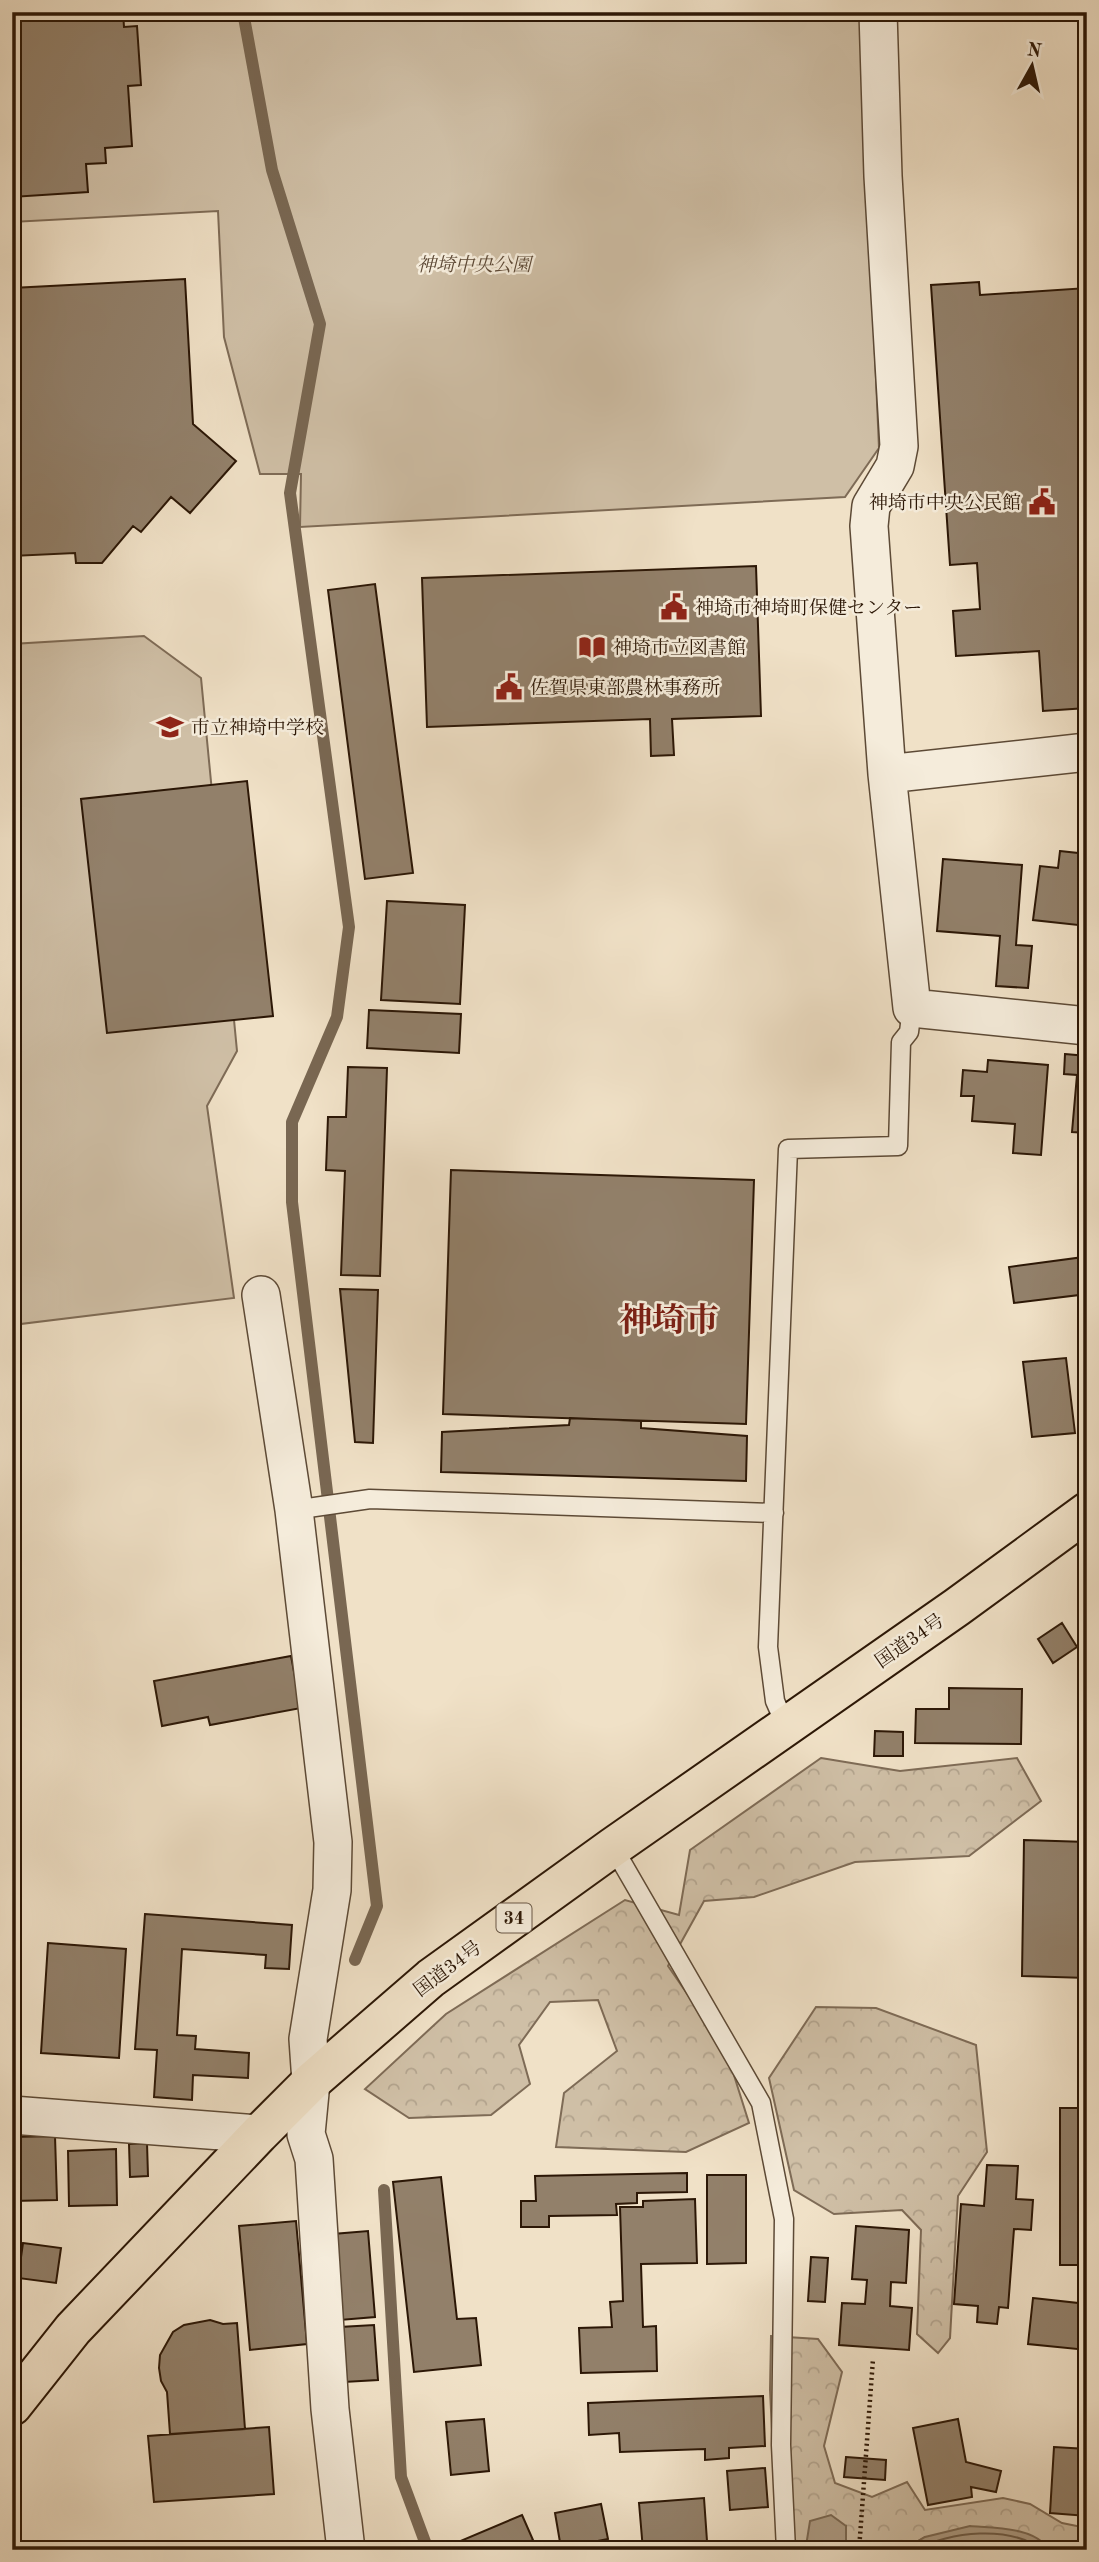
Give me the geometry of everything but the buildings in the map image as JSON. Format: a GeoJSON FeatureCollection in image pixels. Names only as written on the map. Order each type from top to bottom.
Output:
{"type":"FeatureCollection","features":[{"type":"Feature","properties":{"kind":"highway","name":"国道34号"},"geometry":{"type":"LineString","coordinates":[[12,2406],[73,2329],[260,2134],[311,2082],[431,1978],[1087,1512]]}},
{"type":"Feature","properties":{"kind":"street"},"geometry":{"type":"LineString","coordinates":[[878,12],[883,176],[899,446],[895,466],[872,506],[869,526],[887,774],[912,1008],[1087,1026]]}},
{"type":"Feature","properties":{"kind":"street"},"geometry":{"type":"LineString","coordinates":[[887,774],[1087,752]]}},
{"type":"Feature","properties":{"kind":"street"},"geometry":{"type":"LineString","coordinates":[[261,1295],[294,1510],[333,1842],[332,1890],[308,2039],[311,2082],[306,2134],[314,2159],[330,2409],[346,2550]]}},
{"type":"Feature","properties":{"kind":"street"},"geometry":{"type":"LineString","coordinates":[[12,2115],[260,2134]]}},
{"type":"Feature","properties":{"kind":"lane"},"geometry":{"type":"LineString","coordinates":[[786,1726],[775,1701],[768,1647],[788,1149],[898,1146],[901,1042],[909,1032],[912,1008]]}},
{"type":"Feature","properties":{"kind":"lane"},"geometry":{"type":"LineString","coordinates":[[294,1510],[370,1499],[774,1513]]}},
{"type":"Feature","properties":{"kind":"lane"},"geometry":{"type":"LineString","coordinates":[[613,1847],[761,2103],[784,2219],[781,2445],[786,2550]]}},
{"type":"Feature","properties":{"kind":"path"},"geometry":{"type":"LineString","coordinates":[[859,2550],[873,2359]]}},
{"type":"Feature","properties":{"kind":"green space","name":"神埼中央公園"},"geometry":{"type":"Polygon","coordinates":[[[12,12],[860,12],[879,448],[845,497],[300,527],[301,474],[260,474],[224,337],[218,211],[12,222],[12,12]]]}},
{"type":"Feature","properties":{"kind":"green space"},"geometry":{"type":"Polygon","coordinates":[[[144,636],[201,678],[237,1051],[207,1106],[234,1298],[12,1325],[12,644],[144,636]]]}},
{"type":"Feature","properties":{"kind":"green space"},"geometry":{"type":"Polygon","coordinates":[[[821,1758],[900,1771],[1017,1758],[1041,1801],[969,1856],[855,1862],[754,1897],[704,1901],[668,1966],[726,2050],[749,2123],[686,2152],[556,2147],[564,2093],[617,2051],[598,2000],[550,2002],[519,2045],[530,2084],[491,2115],[409,2118],[365,2089],[446,2014],[625,1900],[679,1915],[690,1850],[821,1758]]]}},
{"type":"Feature","properties":{"kind":"green space"},"geometry":{"type":"Polygon","coordinates":[[[816,2007],[876,2008],[976,2045],[987,2152],[958,2196],[950,2338],[938,2353],[917,2334],[921,2230],[902,2210],[834,2214],[794,2190],[769,2078],[816,2007]]]}},
{"type":"Feature","properties":{"kind":"green space"},"geometry":{"type":"Polygon","coordinates":[[[771,2336],[818,2339],[842,2372],[824,2446],[835,2483],[872,2497],[907,2482],[925,2510],[1003,2498],[1030,2504],[1062,2523],[1087,2528],[1087,2550],[1049,2550],[1044,2542],[925,2537],[903,2550],[846,2550],[846,2526],[806,2546],[807,2550],[778,2550],[770,2390],[771,2336]]]}},
{"type":"Feature","properties":{"kind":"water"},"geometry":{"type":"Polygon","coordinates":[[[831,2515],[846,2526],[846,2550],[807,2550],[810,2521],[831,2515]]]}},
{"type":"Feature","properties":{"kind":"water"},"geometry":{"type":"Polygon","coordinates":[[[970,2526],[1025,2533],[1043,2542],[1049,2550],[903,2550],[925,2537],[970,2526]]]}},
{"type":"Feature","properties":{"kind":"waterway"},"geometry":{"type":"LineString","coordinates":[[243,12],[272,170],[320,324],[290,493],[349,927],[337,1017],[292,1122],[292,1202],[377,1906],[355,1960]]}},
{"type":"Feature","properties":{"kind":"waterway"},"geometry":{"type":"LineString","coordinates":[[384,2190],[401,2477],[428,2550]]}},
{"type":"Feature","properties":{"kind":"place","name":"神埼市中央公民館"},"geometry":{"type":"Point","coordinates":[1042,502]}},
{"type":"Feature","properties":{"kind":"place","name":"神埼市神埼町保健センター"},"geometry":{"type":"Point","coordinates":[674,607]}},
{"type":"Feature","properties":{"kind":"place","name":"神埼市立図書館"},"geometry":{"type":"Point","coordinates":[592,647]}},
{"type":"Feature","properties":{"kind":"place","name":"佐賀県東部農林事務所"},"geometry":{"type":"Point","coordinates":[509,687]}},
{"type":"Feature","properties":{"kind":"place","name":"市立神埼中学校"},"geometry":{"type":"Point","coordinates":[170,727]}},
{"type":"Feature","properties":{"kind":"district","name":"神埼市"},"geometry":{"type":"Point","coordinates":[669,1319]}}]}
